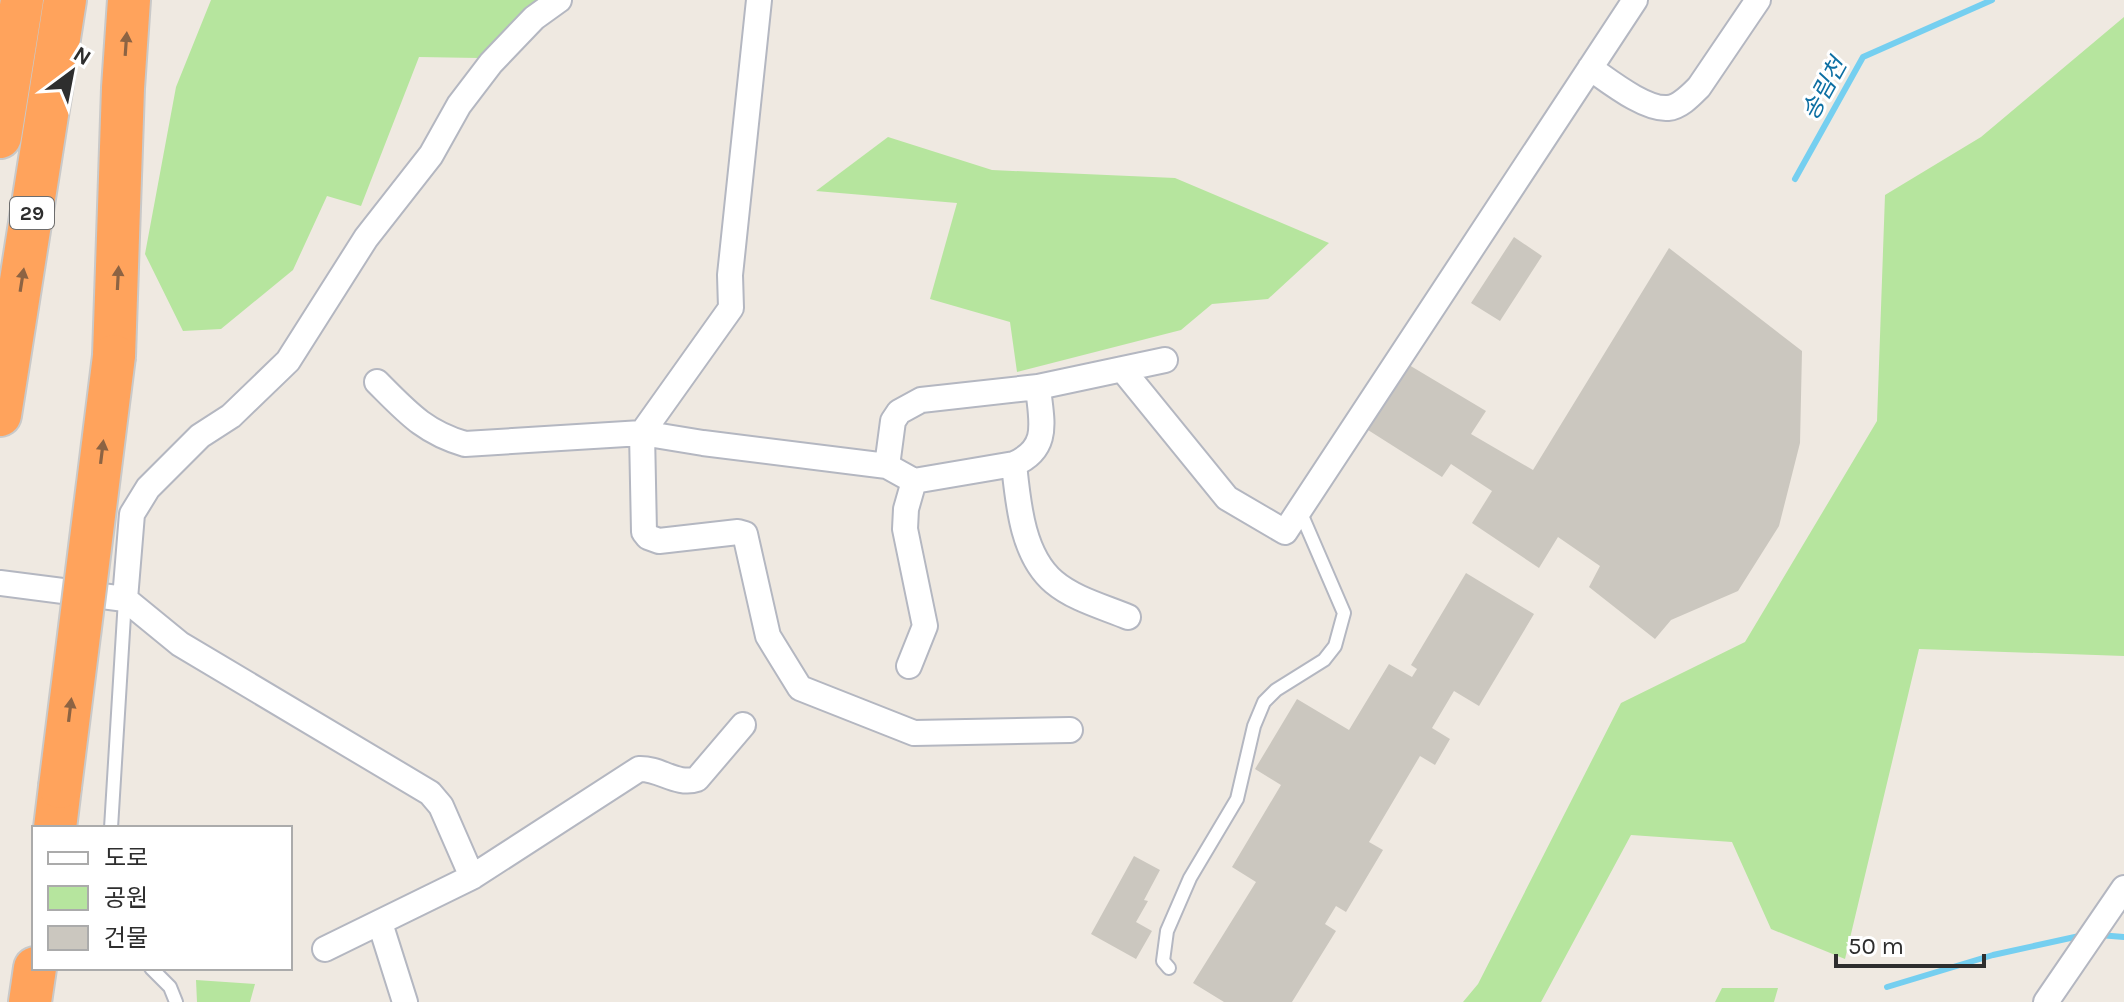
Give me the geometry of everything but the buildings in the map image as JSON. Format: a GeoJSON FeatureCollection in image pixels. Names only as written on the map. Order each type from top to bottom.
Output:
{"type":"FeatureCollection","features":[{"type":"Feature","properties":{"kind":"highway"},"geometry":{"type":"LineString","coordinates":[[2,122],[22,0]]}},
{"type":"Feature","properties":{"kind":"highway","name":"29"},"geometry":{"type":"LineString","coordinates":[[0,415],[65,0]]}},
{"type":"Feature","properties":{"kind":"highway"},"geometry":{"type":"LineString","coordinates":[[56,826],[114,356],[129,0]]}},
{"type":"Feature","properties":{"kind":"highway"},"geometry":{"type":"LineString","coordinates":[[30,1002],[35,970]]}},
{"type":"Feature","properties":{"kind":"highway"},"geometry":{"type":"LineString","coordinates":[[41,1002],[46,970]]}},
{"type":"Feature","properties":{"kind":"street"},"geometry":{"type":"LineString","coordinates":[[125,599],[132,514],[148,488],[200,436],[231,416],[288,361],[366,238],[431,155],[459,105],[491,63],[534,18],[559,0]]}},
{"type":"Feature","properties":{"kind":"street"},"geometry":{"type":"LineString","coordinates":[[759,0],[730,275],[731,308],[642,433],[645,535],[659,541],[745,534],[768,636],[800,688],[916,733],[1070,730]]}},
{"type":"Feature","properties":{"kind":"street"},"geometry":{"type":"LineString","coordinates":[[1122,369],[1227,498],[1285,532],[1635,0]]}},
{"type":"Feature","properties":{"kind":"street"},"geometry":{"type":"LineString","coordinates":[[1590,68],[1625,92],[1653,106],[1670,109],[1699,87],[1758,0]]}},
{"type":"Feature","properties":{"kind":"street"},"geometry":{"type":"LineString","coordinates":[[887,466],[893,421],[910,404],[921,400],[1038,387],[1165,360]]}},
{"type":"Feature","properties":{"kind":"street"},"geometry":{"type":"LineString","coordinates":[[377,382],[420,425],[443,438],[465,444],[642,433],[718,446],[887,466],[914,481],[1014,464],[1028,458],[1043,428],[1038,387]]}},
{"type":"Feature","properties":{"kind":"street"},"geometry":{"type":"LineString","coordinates":[[1014,464],[1023,522],[1037,561],[1054,582],[1083,599],[1128,617]]}},
{"type":"Feature","properties":{"kind":"street"},"geometry":{"type":"LineString","coordinates":[[909,666],[925,626],[905,529],[906,509],[914,481]]}},
{"type":"Feature","properties":{"kind":"street"},"geometry":{"type":"LineString","coordinates":[[0,583],[125,599],[180,644],[430,793],[441,806],[472,877]]}},
{"type":"Feature","properties":{"kind":"street"},"geometry":{"type":"LineString","coordinates":[[325,949],[472,877],[639,769],[660,771],[681,781],[697,779],[743,725]]}},
{"type":"Feature","properties":{"kind":"street"},"geometry":{"type":"LineString","coordinates":[[2046,1002],[2119,895]]}},
{"type":"Feature","properties":{"kind":"street"},"geometry":{"type":"LineString","coordinates":[[380,923],[405,1002]]}},
{"type":"Feature","properties":{"kind":"lane"},"geometry":{"type":"LineString","coordinates":[[1169,968],[1163,961],[1167,931],[1190,878],[1237,799],[1260,711],[1276,690],[1324,660],[1342,630],[1344,613],[1300,511]]}},
{"type":"Feature","properties":{"kind":"lane"},"geometry":{"type":"LineString","coordinates":[[111,826],[125,599]]}},
{"type":"Feature","properties":{"kind":"lane"},"geometry":{"type":"LineString","coordinates":[[153,970],[170,987],[176,1002]]}},
{"type":"Feature","properties":{"kind":"green space"},"geometry":{"type":"Polygon","coordinates":[[[211,0],[536,0],[479,58],[419,57],[361,206],[327,196],[293,270],[221,329],[183,331],[145,254],[176,87],[211,0]]]}},
{"type":"Feature","properties":{"kind":"green space"},"geometry":{"type":"Polygon","coordinates":[[[2124,17],[2124,656],[1919,649],[1845,959],[1771,929],[1732,842],[1631,835],[1541,1002],[1463,1002],[1478,984],[1621,703],[1745,642],[1877,421],[1885,195],[1981,137],[2124,17]]]}},
{"type":"Feature","properties":{"kind":"green space"},"geometry":{"type":"Polygon","coordinates":[[[888,137],[992,170],[1175,178],[1329,243],[1268,299],[1212,304],[1181,330],[1017,372],[1010,322],[930,299],[957,203],[816,191],[888,137]]]}},
{"type":"Feature","properties":{"kind":"green space"},"geometry":{"type":"Polygon","coordinates":[[[196,980],[255,984],[250,1002],[197,1002],[196,980]]]}},
{"type":"Feature","properties":{"kind":"green space"},"geometry":{"type":"Polygon","coordinates":[[[1722,988],[1778,988],[1774,1002],[1715,1002],[1722,988]]]}},
{"type":"Feature","properties":{"kind":"waterway","name":"송림천"},"geometry":{"type":"LineString","coordinates":[[1795,179],[1863,57],[1992,0]]}},
{"type":"Feature","properties":{"kind":"waterway"},"geometry":{"type":"LineString","coordinates":[[1887,987],[1993,955],[2084,935]]}},
{"type":"Feature","properties":{"kind":"waterway"},"geometry":{"type":"LineString","coordinates":[[2099,935],[2124,937]]}}]}
